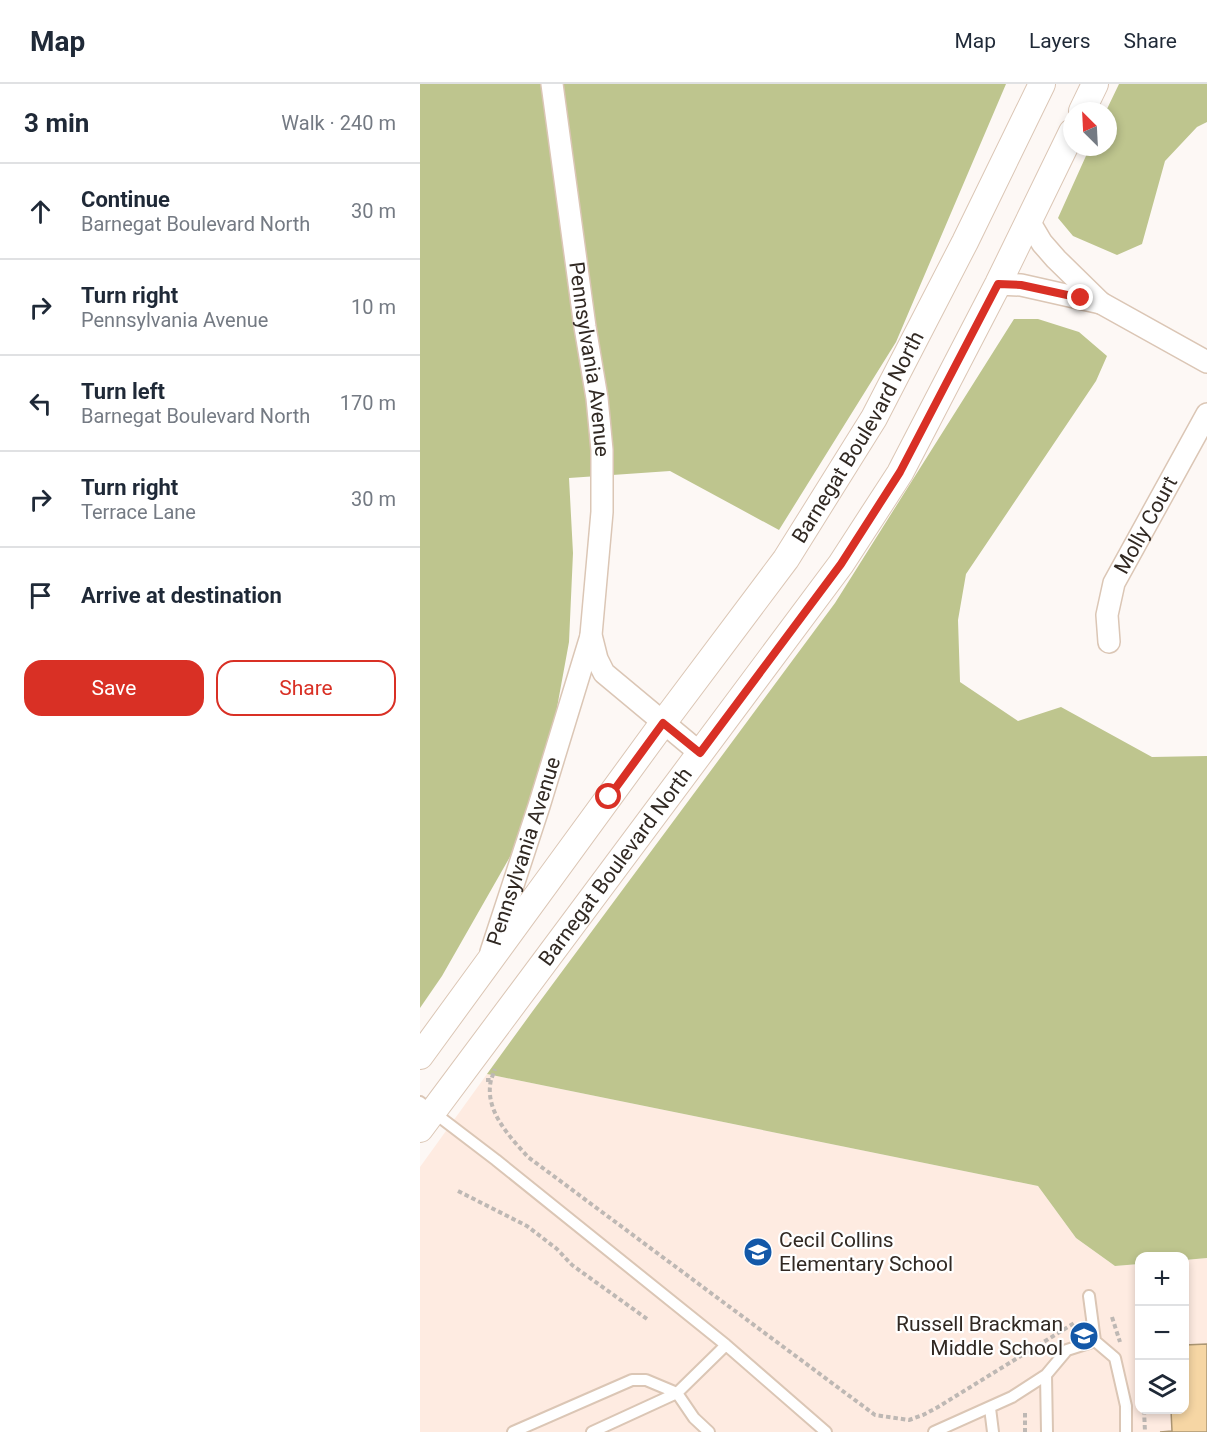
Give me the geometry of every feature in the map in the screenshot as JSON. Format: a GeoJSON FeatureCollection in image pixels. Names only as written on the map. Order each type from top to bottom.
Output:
{"type":"FeatureCollection","features":[{"type":"Feature","properties":{"kind":"street","name":"Pennsylvania Avenue"},"geometry":{"type":"LineString","coordinates":[[488,963],[591,635],[602,512],[602,450],[597,398],[552,84]]}},
{"type":"Feature","properties":{"kind":"street","name":"Barnegat Boulevard North"},"geometry":{"type":"LineString","coordinates":[[420,1056],[663,723],[786,560],[874,418],[965,242],[1042,84]]}},
{"type":"Feature","properties":{"kind":"street"},"geometry":{"type":"LineString","coordinates":[[1086,102],[1095,84]]}},
{"type":"Feature","properties":{"kind":"street","name":"Barnegat Boulevard North"},"geometry":{"type":"LineString","coordinates":[[424,1114],[700,753],[841,564],[900,472],[998,284],[1063,151]]}},
{"type":"Feature","properties":{"kind":"street"},"geometry":{"type":"LineString","coordinates":[[1029,221],[1042,243],[1101,303],[1207,362]]}},
{"type":"Feature","properties":{"kind":"street"},"geometry":{"type":"LineString","coordinates":[[998,284],[1021,285],[1101,303]]}},
{"type":"Feature","properties":{"kind":"street","name":"Molly Court"},"geometry":{"type":"LineString","coordinates":[[1109,642],[1107,615],[1114,583],[1207,414]]}},
{"type":"Feature","properties":{"kind":"street","name":"Pennsylvania Avenue"},"geometry":{"type":"LineString","coordinates":[[591,635],[597,659],[604,673],[700,753]]}},
{"type":"Feature","properties":{"kind":"lane"},"geometry":{"type":"LineString","coordinates":[[424,1114],[495,1160],[726,1345],[826,1432]]}},
{"type":"Feature","properties":{"kind":"lane"},"geometry":{"type":"LineString","coordinates":[[1089,1296],[1095,1341],[1115,1358],[1126,1406],[1126,1432]]}},
{"type":"Feature","properties":{"kind":"lane"},"geometry":{"type":"LineString","coordinates":[[934,1432],[1012,1397],[1046,1375],[1067,1350],[1095,1341]]}},
{"type":"Feature","properties":{"kind":"lane"},"geometry":{"type":"LineString","coordinates":[[592,1432],[677,1393],[726,1345]]}},
{"type":"Feature","properties":{"kind":"lane"},"geometry":{"type":"LineString","coordinates":[[1046,1375],[1047,1432]]}},
{"type":"Feature","properties":{"kind":"lane"},"geometry":{"type":"LineString","coordinates":[[513,1432],[632,1380],[646,1380],[677,1393],[694,1418],[709,1432]]}},
{"type":"Feature","properties":{"kind":"lane"},"geometry":{"type":"LineString","coordinates":[[990,1408],[993,1432]]}},
{"type":"Feature","properties":{"kind":"path"},"geometry":{"type":"LineString","coordinates":[[495,1069],[489,1080],[489,1098],[493,1109],[511,1138],[528,1157],[875,1415],[909,1420],[923,1415],[1076,1322]]}},
{"type":"Feature","properties":{"kind":"path"},"geometry":{"type":"LineString","coordinates":[[458,1191],[526,1226],[557,1249],[572,1265],[647,1319]]}},
{"type":"Feature","properties":{"kind":"path"},"geometry":{"type":"LineString","coordinates":[[1025,1413],[1026,1432]]}},
{"type":"Feature","properties":{"kind":"path"},"geometry":{"type":"LineString","coordinates":[[1144,1414],[1145,1432]]}},
{"type":"Feature","properties":{"kind":"shaded area","name":"Cecil Collins Elementary School"},"geometry":{"type":"Polygon","coordinates":[[[487,1074],[1038,1186],[1076,1238],[1115,1266],[1135,1264],[1135,1414],[1189,1414],[1189,1260],[1207,1258],[1207,1432],[420,1432],[420,1167],[487,1074]]]}},
{"type":"Feature","properties":{"kind":"green space"},"geometry":{"type":"Polygon","coordinates":[[[420,84],[1006,84],[896,342],[779,530],[670,471],[569,478],[573,553],[569,642],[539,806],[442,976],[420,1008],[420,84]]]}},
{"type":"Feature","properties":{"kind":"green space"},"geometry":{"type":"Polygon","coordinates":[[[1119,84],[1207,84],[1207,122],[1197,127],[1165,161],[1142,244],[1117,255],[1073,236],[1058,218],[1086,156],[1117,156],[1117,102],[1110,102],[1119,84]]]}},
{"type":"Feature","properties":{"kind":"green space"},"geometry":{"type":"Polygon","coordinates":[[[1014,319],[1038,319],[1079,332],[1107,356],[1096,381],[966,574],[958,620],[960,682],[1018,721],[1061,707],[1152,757],[1207,756],[1207,1258],[1189,1260],[1189,1252],[1135,1252],[1135,1264],[1115,1266],[1076,1238],[1038,1186],[487,1074],[835,603],[1014,319]]]}},
{"type":"Feature","properties":{"kind":"building"},"geometry":{"type":"Polygon","coordinates":[[[1207,1344],[1207,1432],[1160,1432],[1172,1431],[1171,1414],[1189,1414],[1189,1345],[1207,1344]]]}},
{"type":"Feature","properties":{"kind":"place","name":"Cecil Collins Elementary School"},"geometry":{"type":"Point","coordinates":[758,1252]}},
{"type":"Feature","properties":{"kind":"place","name":"Russell Brackman Middle School"},"geometry":{"type":"Point","coordinates":[1084,1336]}},
{"type":"Feature","properties":{"kind":"route"},"geometry":{"type":"LineString","coordinates":[[609,797],[663,723],[700,753],[841,564],[900,472],[998,284],[1021,285],[1081,298]]}}]}
